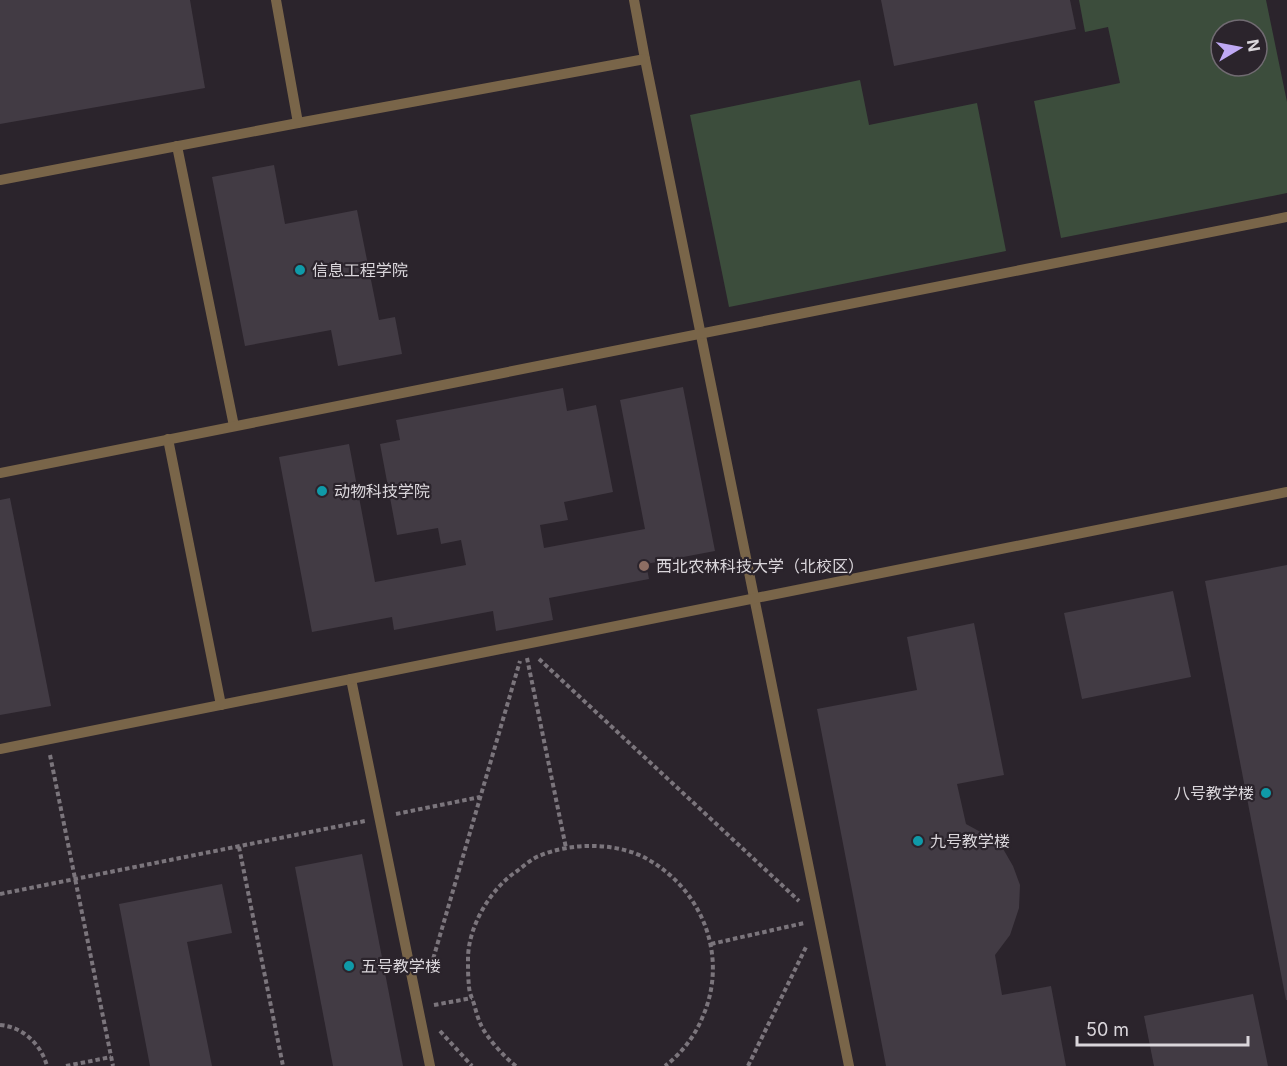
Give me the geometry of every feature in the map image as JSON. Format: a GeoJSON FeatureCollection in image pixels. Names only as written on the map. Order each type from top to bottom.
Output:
{"type":"FeatureCollection","features":[{"type":"Feature","properties":{"kind":"lane"},"geometry":{"type":"LineString","coordinates":[[276,0],[298,123]]}},
{"type":"Feature","properties":{"kind":"lane"},"geometry":{"type":"LineString","coordinates":[[634,0],[849,1066]]}},
{"type":"Feature","properties":{"kind":"lane"},"geometry":{"type":"LineString","coordinates":[[0,180],[645,59]]}},
{"type":"Feature","properties":{"kind":"lane"},"geometry":{"type":"LineString","coordinates":[[177,146],[234,426]]}},
{"type":"Feature","properties":{"kind":"lane"},"geometry":{"type":"LineString","coordinates":[[0,473],[1287,217]]}},
{"type":"Feature","properties":{"kind":"lane"},"geometry":{"type":"LineString","coordinates":[[168,440],[221,705]]}},
{"type":"Feature","properties":{"kind":"lane"},"geometry":{"type":"LineString","coordinates":[[0,749],[1287,492]]}},
{"type":"Feature","properties":{"kind":"lane"},"geometry":{"type":"LineString","coordinates":[[351,679],[430,1066]]}},
{"type":"Feature","properties":{"kind":"path"},"geometry":{"type":"LineString","coordinates":[[428,975],[524,644]]}},
{"type":"Feature","properties":{"kind":"path"},"geometry":{"type":"LineString","coordinates":[[524,644],[566,848]]}},
{"type":"Feature","properties":{"kind":"path"},"geometry":{"type":"LineString","coordinates":[[524,644],[819,920]]}},
{"type":"Feature","properties":{"kind":"path"},"geometry":{"type":"LineString","coordinates":[[47,740],[113,1066]]}},
{"type":"Feature","properties":{"kind":"path"},"geometry":{"type":"LineString","coordinates":[[0,894],[480,797]]}},
{"type":"Feature","properties":{"kind":"path"},"geometry":{"type":"LineString","coordinates":[[516,1066],[506,1059],[481,1027],[469,989],[468,949],[481,911],[505,879],[538,856],[576,845],[617,848],[648,859],[675,878],[696,904],[709,935],[714,968],[710,1001],[697,1032],[676,1058],[665,1066]]}},
{"type":"Feature","properties":{"kind":"path"},"geometry":{"type":"LineString","coordinates":[[239,847],[284,1066]]}},
{"type":"Feature","properties":{"kind":"path"},"geometry":{"type":"LineString","coordinates":[[711,944],[819,920]]}},
{"type":"Feature","properties":{"kind":"path"},"geometry":{"type":"LineString","coordinates":[[748,1066],[819,920]]}},
{"type":"Feature","properties":{"kind":"path"},"geometry":{"type":"LineString","coordinates":[[418,1008],[472,998]]}},
{"type":"Feature","properties":{"kind":"path"},"geometry":{"type":"LineString","coordinates":[[418,1008],[472,1066]]}},
{"type":"Feature","properties":{"kind":"path"},"geometry":{"type":"LineString","coordinates":[[0,1025],[9,1026],[26,1034],[39,1047],[47,1066]]}},
{"type":"Feature","properties":{"kind":"path"},"geometry":{"type":"LineString","coordinates":[[66,1066],[111,1057]]}},
{"type":"Feature","properties":{"kind":"green space"},"geometry":{"type":"Polygon","coordinates":[[[1079,0],[1266,0],[1287,102],[1287,193],[1061,238],[1034,101],[1120,83],[1108,27],[1085,32],[1079,0]]]}},
{"type":"Feature","properties":{"kind":"green space"},"geometry":{"type":"Polygon","coordinates":[[[860,80],[869,125],[977,103],[1006,251],[729,307],[690,115],[860,80]]]}},
{"type":"Feature","properties":{"kind":"building"},"geometry":{"type":"Polygon","coordinates":[[[0,0],[190,0],[205,88],[0,124],[0,0]]]}},
{"type":"Feature","properties":{"kind":"building"},"geometry":{"type":"Polygon","coordinates":[[[881,0],[1070,0],[1076,29],[894,66],[881,0]]]}},
{"type":"Feature","properties":{"kind":"building","name":"信息工程学院"},"geometry":{"type":"Polygon","coordinates":[[[274,165],[285,224],[357,210],[379,320],[395,317],[402,354],[338,366],[331,330],[245,346],[212,177],[274,165]]]}},
{"type":"Feature","properties":{"kind":"building","name":"动物科技学院"},"geometry":{"type":"Polygon","coordinates":[[[683,387],[715,551],[646,564],[649,579],[549,598],[553,620],[496,631],[493,611],[394,630],[392,617],[312,632],[279,457],[349,444],[375,582],[466,565],[461,540],[441,544],[438,528],[397,535],[380,444],[400,440],[396,420],[563,388],[567,411],[596,405],[613,492],[564,502],[568,520],[540,525],[544,548],[645,529],[620,400],[683,387]]]}},
{"type":"Feature","properties":{"kind":"building"},"geometry":{"type":"Polygon","coordinates":[[[10,498],[51,706],[0,715],[0,500],[10,498]]]}},
{"type":"Feature","properties":{"kind":"building","name":"八号教学楼"},"geometry":{"type":"Polygon","coordinates":[[[1287,565],[1287,1000],[1286,1000],[1205,581],[1287,565]]]}},
{"type":"Feature","properties":{"kind":"building"},"geometry":{"type":"Polygon","coordinates":[[[1173,591],[1191,677],[1082,699],[1064,613],[1173,591]]]}},
{"type":"Feature","properties":{"kind":"building","name":"九号教学楼"},"geometry":{"type":"Polygon","coordinates":[[[974,623],[1004,775],[957,784],[966,824],[1002,847],[1013,866],[1020,885],[1019,908],[1010,935],[995,955],[1002,995],[1051,986],[1066,1066],[886,1066],[817,709],[917,690],[907,637],[974,623]]]}},
{"type":"Feature","properties":{"kind":"building","name":"五号教学楼"},"geometry":{"type":"Polygon","coordinates":[[[362,854],[403,1066],[333,1066],[295,867],[362,854]]]}},
{"type":"Feature","properties":{"kind":"building"},"geometry":{"type":"Polygon","coordinates":[[[222,884],[232,933],[187,942],[212,1066],[150,1066],[119,904],[222,884]]]}},
{"type":"Feature","properties":{"kind":"building"},"geometry":{"type":"Polygon","coordinates":[[[1253,994],[1268,1066],[1154,1066],[1144,1016],[1253,994]]]}},
{"type":"Feature","properties":{"kind":"place","name":"信息工程学院"},"geometry":{"type":"Point","coordinates":[300,270]}},
{"type":"Feature","properties":{"kind":"place","name":"动物科技学院"},"geometry":{"type":"Point","coordinates":[322,491]}},
{"type":"Feature","properties":{"kind":"place","name":"西北农林科技大学（北校区）"},"geometry":{"type":"Point","coordinates":[644,566]}},
{"type":"Feature","properties":{"kind":"place","name":"八号教学楼"},"geometry":{"type":"Point","coordinates":[1266,793]}},
{"type":"Feature","properties":{"kind":"place","name":"九号教学楼"},"geometry":{"type":"Point","coordinates":[918,841]}},
{"type":"Feature","properties":{"kind":"place","name":"五号教学楼"},"geometry":{"type":"Point","coordinates":[349,966]}}]}
